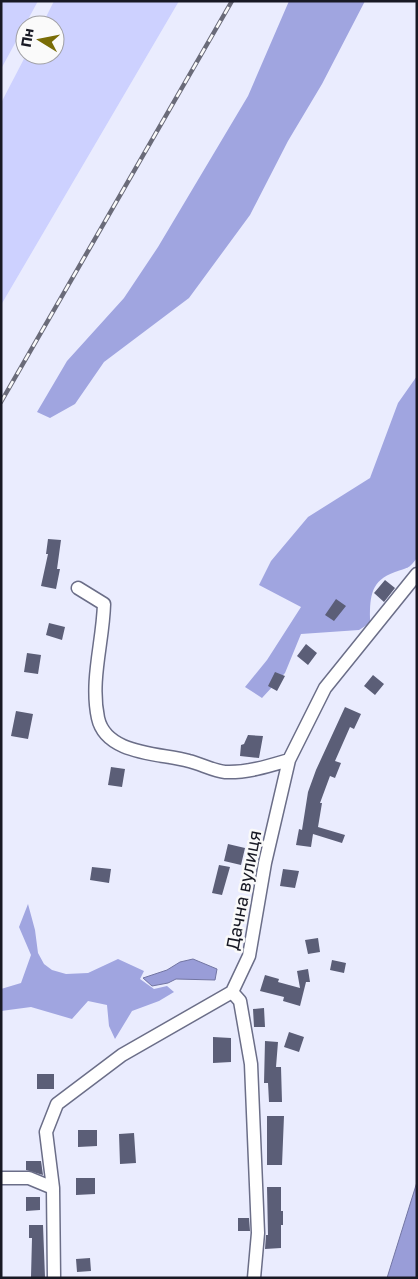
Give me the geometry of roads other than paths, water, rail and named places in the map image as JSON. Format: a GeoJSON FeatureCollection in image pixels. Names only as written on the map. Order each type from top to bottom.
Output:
{"type":"FeatureCollection","features":[{"type":"Feature","properties":{"kind":"street","name":"Дачна вулиця"},"geometry":{"type":"LineString","coordinates":[[232,992],[249,956],[265,862],[289,760],[325,688],[417,574]]}},
{"type":"Feature","properties":{"kind":"street"},"geometry":{"type":"LineString","coordinates":[[78,588],[104,604],[104,622],[95,678],[98,720],[110,740],[141,752],[188,760],[224,772],[256,770],[289,760]]}},
{"type":"Feature","properties":{"kind":"street"},"geometry":{"type":"LineString","coordinates":[[54,1278],[53,1188],[46,1132],[57,1104],[122,1055],[232,992],[240,1001],[251,1064],[258,1233],[254,1278]]}},
{"type":"Feature","properties":{"kind":"street"},"geometry":{"type":"LineString","coordinates":[[1,1178],[29,1178],[53,1188]]}},
{"type":"Feature","properties":{"kind":"railway"},"geometry":{"type":"LineString","coordinates":[[1,402],[232,1]]}}]}
